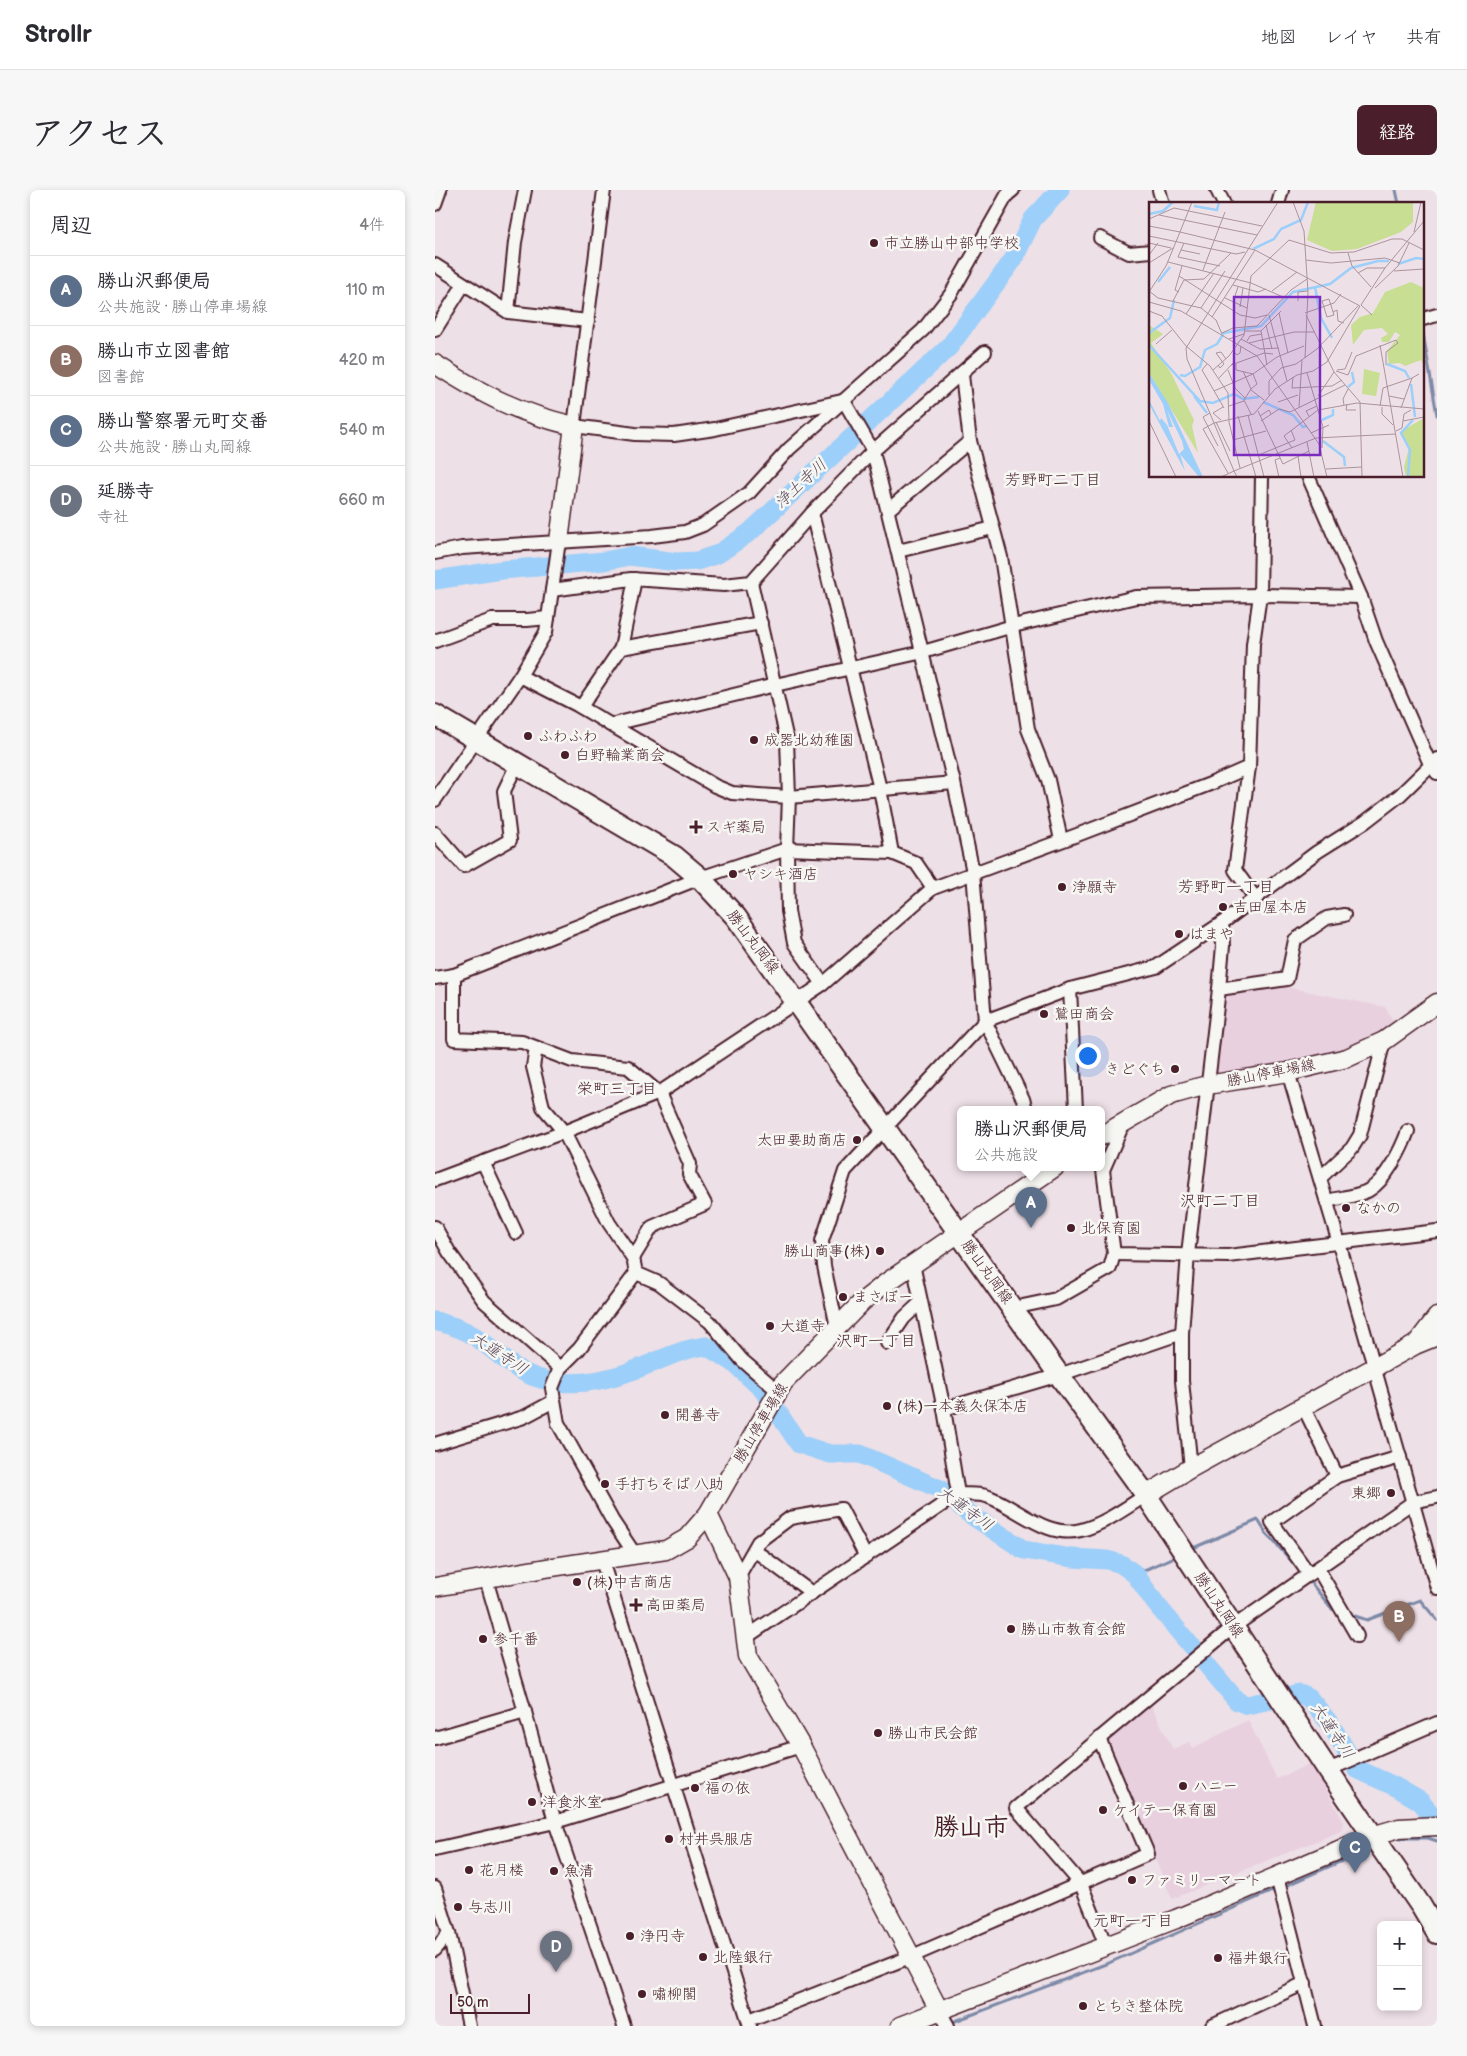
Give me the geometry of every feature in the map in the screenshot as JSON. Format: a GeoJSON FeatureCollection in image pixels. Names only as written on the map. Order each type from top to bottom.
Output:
{"type":"FeatureCollection","features":[{"type":"Feature","properties":{"kind":"main road","name":"勝山丸岡線"},"geometry":{"type":"LineString","coordinates":[[435,714],[674,856],[700,878],[737,917],[1059,1375],[1146,1495],[1372,1836],[1421,1906],[1437,1934]]}},
{"type":"Feature","properties":{"kind":"street"},"geometry":{"type":"LineString","coordinates":[[435,204],[440,190]]}},
{"type":"Feature","properties":{"kind":"street"},"geometry":{"type":"LineString","coordinates":[[508,312],[515,242],[525,190]]}},
{"type":"Feature","properties":{"kind":"street"},"geometry":{"type":"LineString","coordinates":[[435,800],[520,676],[546,632],[604,190]]}},
{"type":"Feature","properties":{"kind":"street"},"geometry":{"type":"LineString","coordinates":[[1217,190],[1223,202]]}},
{"type":"Feature","properties":{"kind":"street"},"geometry":{"type":"LineString","coordinates":[[435,553],[462,548],[652,536],[685,532],[703,525],[749,493],[789,450],[923,330],[951,294],[1006,192]]}},
{"type":"Feature","properties":{"kind":"street"},"geometry":{"type":"LineString","coordinates":[[1099,238],[1129,253],[1149,251]]}},
{"type":"Feature","properties":{"kind":"street"},"geometry":{"type":"LineString","coordinates":[[435,265],[508,312],[588,320]]}},
{"type":"Feature","properties":{"kind":"street"},"geometry":{"type":"LineString","coordinates":[[435,330],[464,284]]}},
{"type":"Feature","properties":{"kind":"street"},"geometry":{"type":"LineString","coordinates":[[1424,319],[1437,315]]}},
{"type":"Feature","properties":{"kind":"street"},"geometry":{"type":"LineString","coordinates":[[553,586],[635,580],[724,585],[751,582],[871,448],[962,375],[985,352]]}},
{"type":"Feature","properties":{"kind":"street"},"geometry":{"type":"LineString","coordinates":[[435,364],[472,388],[499,402],[550,421],[635,434],[674,435],[715,429],[844,400]]}},
{"type":"Feature","properties":{"kind":"street"},"geometry":{"type":"LineString","coordinates":[[962,375],[970,442],[1001,557],[1028,729],[1047,780],[1061,840]]}},
{"type":"Feature","properties":{"kind":"street"},"geometry":{"type":"LineString","coordinates":[[844,400],[871,448],[955,784],[973,872],[985,1021],[1025,1106]]}},
{"type":"Feature","properties":{"kind":"street"},"geometry":{"type":"LineString","coordinates":[[887,510],[970,442]]}},
{"type":"Feature","properties":{"kind":"street"},"geometry":{"type":"LineString","coordinates":[[1256,899],[1235,870],[1249,767],[1253,644],[1260,595],[1262,478]]}},
{"type":"Feature","properties":{"kind":"street"},"geometry":{"type":"LineString","coordinates":[[837,1327],[824,1266],[822,1241],[845,1171],[985,1021],[1070,988],[1156,966],[1256,899],[1317,852],[1365,822],[1435,765],[1377,641],[1361,597],[1309,478]]}},
{"type":"Feature","properties":{"kind":"street"},"geometry":{"type":"LineString","coordinates":[[812,513],[880,789],[892,853]]}},
{"type":"Feature","properties":{"kind":"street"},"geometry":{"type":"LineString","coordinates":[[898,551],[993,528]]}},
{"type":"Feature","properties":{"kind":"street"},"geometry":{"type":"LineString","coordinates":[[581,707],[621,648],[635,580]]}},
{"type":"Feature","properties":{"kind":"street"},"geometry":{"type":"LineString","coordinates":[[751,582],[787,740],[789,797],[787,849],[788,911],[794,944],[823,984]]}},
{"type":"Feature","properties":{"kind":"street"},"geometry":{"type":"LineString","coordinates":[[611,726],[850,667],[923,652],[1013,626],[1136,597],[1260,595],[1361,597]]}},
{"type":"Feature","properties":{"kind":"street"},"geometry":{"type":"LineString","coordinates":[[435,641],[492,620],[548,618]]}},
{"type":"Feature","properties":{"kind":"street"},"geometry":{"type":"LineString","coordinates":[[621,648],[761,623]]}},
{"type":"Feature","properties":{"kind":"street"},"geometry":{"type":"LineString","coordinates":[[520,676],[581,707],[715,786],[732,793],[789,797],[955,784]]}},
{"type":"Feature","properties":{"kind":"street"},"geometry":{"type":"LineString","coordinates":[[435,833],[464,866],[510,840],[505,792],[517,764]]}},
{"type":"Feature","properties":{"kind":"street"},"geometry":{"type":"LineString","coordinates":[[435,1180],[564,1132],[659,1093],[798,1003],[823,984],[933,888],[1210,784],[1249,767]]}},
{"type":"Feature","properties":{"kind":"street"},"geometry":{"type":"LineString","coordinates":[[435,978],[455,974],[700,878],[787,849],[892,853],[916,863],[933,888]]}},
{"type":"Feature","properties":{"kind":"street"},"geometry":{"type":"LineString","coordinates":[[1219,989],[1287,979],[1295,940],[1327,918],[1344,915]]}},
{"type":"Feature","properties":{"kind":"street"},"geometry":{"type":"LineString","coordinates":[[1191,1468],[1182,1381],[1182,1333],[1188,1254],[1219,989],[1223,946],[1222,923]]}},
{"type":"Feature","properties":{"kind":"street"},"geometry":{"type":"LineString","coordinates":[[455,974],[454,1039],[522,1042],[572,1060],[628,1067],[659,1093],[690,1164],[689,1174],[705,1204],[652,1227],[633,1258]]}},
{"type":"Feature","properties":{"kind":"street"},"geometry":{"type":"LineString","coordinates":[[1070,988],[1077,1106]]}},
{"type":"Feature","properties":{"kind":"street","name":"勝山停車場線"},"geometry":{"type":"LineString","coordinates":[[1105,1134],[1171,1095],[1207,1085],[1288,1072],[1347,1058],[1384,1041],[1437,1003]]}},
{"type":"Feature","properties":{"kind":"street"},"geometry":{"type":"LineString","coordinates":[[1320,1178],[1352,1148],[1360,1135],[1384,1041]]}},
{"type":"Feature","properties":{"kind":"street"},"geometry":{"type":"LineString","coordinates":[[536,1048],[533,1067],[543,1107],[564,1132],[609,1223],[633,1258],[636,1273],[579,1349],[561,1368],[552,1388],[559,1424],[612,1520],[636,1556]]}},
{"type":"Feature","properties":{"kind":"street"},"geometry":{"type":"LineString","coordinates":[[1288,1072],[1327,1201],[1437,1588]]}},
{"type":"Feature","properties":{"kind":"street"},"geometry":{"type":"LineString","coordinates":[[1105,1165],[1123,1124]]}},
{"type":"Feature","properties":{"kind":"street"},"geometry":{"type":"LineString","coordinates":[[1327,1201],[1368,1191],[1380,1180],[1402,1148],[1408,1132]]}},
{"type":"Feature","properties":{"kind":"street"},"geometry":{"type":"LineString","coordinates":[[483,1162],[516,1233]]}},
{"type":"Feature","properties":{"kind":"street","name":"勝山停車場線"},"geometry":{"type":"LineString","coordinates":[[435,1587],[667,1550],[687,1538],[708,1514],[783,1383],[863,1300],[1045,1171]]}},
{"type":"Feature","properties":{"kind":"street"},"geometry":{"type":"LineString","coordinates":[[1013,1308],[1056,1299],[1111,1268],[1114,1254],[1103,1171]]}},
{"type":"Feature","properties":{"kind":"street"},"geometry":{"type":"LineString","coordinates":[[435,1227],[449,1252],[484,1301],[561,1368]]}},
{"type":"Feature","properties":{"kind":"street"},"geometry":{"type":"LineString","coordinates":[[1114,1254],[1228,1256],[1437,1231]]}},
{"type":"Feature","properties":{"kind":"street"},"geometry":{"type":"LineString","coordinates":[[913,1264],[944,1409],[958,1494]]}},
{"type":"Feature","properties":{"kind":"street"},"geometry":{"type":"LineString","coordinates":[[636,1273],[659,1283],[710,1322],[742,1360],[778,1391]]}},
{"type":"Feature","properties":{"kind":"street"},"geometry":{"type":"LineString","coordinates":[[887,1343],[904,1318],[920,1303]]}},
{"type":"Feature","properties":{"kind":"street"},"geometry":{"type":"LineString","coordinates":[[1415,1345],[1437,1318]]}},
{"type":"Feature","properties":{"kind":"street"},"geometry":{"type":"LineString","coordinates":[[944,1409],[1059,1375],[1182,1333]]}},
{"type":"Feature","properties":{"kind":"street"},"geometry":{"type":"LineString","coordinates":[[745,1638],[958,1494],[987,1496],[1031,1522],[1067,1532],[1081,1530],[1095,1524],[1303,1406],[1415,1345],[1437,1336]]}},
{"type":"Feature","properties":{"kind":"street"},"geometry":{"type":"LineString","coordinates":[[435,1444],[524,1417],[554,1401]]}},
{"type":"Feature","properties":{"kind":"street"},"geometry":{"type":"LineString","coordinates":[[1303,1406],[1337,1476]]}},
{"type":"Feature","properties":{"kind":"street"},"geometry":{"type":"LineString","coordinates":[[1357,1636],[1313,1571],[1272,1522],[1337,1476],[1400,1457]]}},
{"type":"Feature","properties":{"kind":"street"},"geometry":{"type":"LineString","coordinates":[[1106,1946],[1081,1884],[1015,1808],[1233,1627],[1413,1502],[1437,1497]]}},
{"type":"Feature","properties":{"kind":"street"},"geometry":{"type":"LineString","coordinates":[[739,1577],[759,1542],[790,1518],[841,1509],[866,1557]]}},
{"type":"Feature","properties":{"kind":"street"},"geometry":{"type":"LineString","coordinates":[[708,1514],[739,1577],[748,1656],[801,1746],[910,1957],[948,2026]]}},
{"type":"Feature","properties":{"kind":"street"},"geometry":{"type":"LineString","coordinates":[[754,1550],[812,1593]]}},
{"type":"Feature","properties":{"kind":"street"},"geometry":{"type":"LineString","coordinates":[[602,1561],[749,2023],[910,1957],[1149,1854],[1099,1738]]}},
{"type":"Feature","properties":{"kind":"street"},"geometry":{"type":"LineString","coordinates":[[486,1579],[555,1822],[624,2026]]}},
{"type":"Feature","properties":{"kind":"street"},"geometry":{"type":"LineString","coordinates":[[435,1738],[525,1712]]}},
{"type":"Feature","properties":{"kind":"street"},"geometry":{"type":"LineString","coordinates":[[1328,1770],[1437,1723]]}},
{"type":"Feature","properties":{"kind":"street"},"geometry":{"type":"LineString","coordinates":[[435,1849],[555,1822],[801,1746]]}},
{"type":"Feature","properties":{"kind":"street"},"geometry":{"type":"LineString","coordinates":[[900,2026],[1176,1919],[1372,1836],[1399,1828],[1437,1826]]}},
{"type":"Feature","properties":{"kind":"street"},"geometry":{"type":"LineString","coordinates":[[1277,1877],[1315,2026]]}},
{"type":"Feature","properties":{"kind":"street"},"geometry":{"type":"LineString","coordinates":[[435,1888],[449,1933],[469,2026]]}},
{"type":"Feature","properties":{"kind":"street"},"geometry":{"type":"LineString","coordinates":[[435,1950],[449,1933]]}},
{"type":"Feature","properties":{"kind":"street"},"geometry":{"type":"LineString","coordinates":[[1212,2026],[1305,1984]]}},
{"type":"Feature","properties":{"kind":"shaded area"},"geometry":{"type":"Polygon","coordinates":[[[1274,986],[1385,1007],[1395,1025],[1368,1042],[1338,1054],[1211,1078],[1221,998],[1274,986]]]}},
{"type":"Feature","properties":{"kind":"shaded area"},"geometry":{"type":"Polygon","coordinates":[[[1151,1705],[1173,1749],[1189,1742],[1193,1748],[1248,1720],[1277,1779],[1311,1763],[1344,1822],[1341,1831],[1172,1899],[1106,1742],[1151,1705]]]}},
{"type":"Feature","properties":{"kind":"waterway","name":"浄土寺川"},"geometry":{"type":"LineString","coordinates":[[435,580],[502,570],[604,561],[630,556],[677,562],[697,561],[718,554],[750,532],[949,347],[1013,260],[1033,219],[1060,190]]}},
{"type":"Feature","properties":{"kind":"waterway"},"geometry":{"type":"LineString","coordinates":[[1396,190],[1399,202]]}},
{"type":"Feature","properties":{"kind":"waterway"},"geometry":{"type":"LineString","coordinates":[[1424,339],[1437,415]]}},
{"type":"Feature","properties":{"kind":"waterway","name":"大蓮寺川"},"geometry":{"type":"LineString","coordinates":[[435,1321],[469,1333],[523,1372],[555,1382],[584,1382],[612,1377],[685,1350],[706,1346],[733,1362],[763,1390],[799,1444],[830,1454],[860,1454],[940,1489],[968,1513],[1024,1550],[1072,1558],[1108,1560],[1121,1564],[1135,1574],[1156,1604],[1237,1701],[1247,1705],[1300,1694],[1309,1698],[1331,1725],[1357,1769],[1396,1787],[1420,1801],[1431,1814],[1437,1827]]}},
{"type":"Feature","properties":{"kind":"waterway"},"geometry":{"type":"LineString","coordinates":[[1191,1549],[1258,1520],[1266,1533],[1296,1566]]}},
{"type":"Feature","properties":{"kind":"waterway"},"geometry":{"type":"LineString","coordinates":[[1135,1574],[1179,1555]]}},
{"type":"Feature","properties":{"kind":"waterway"},"geometry":{"type":"LineString","coordinates":[[1307,1578],[1332,1609],[1338,1611]]}},
{"type":"Feature","properties":{"kind":"waterway"},"geometry":{"type":"LineString","coordinates":[[1349,1614],[1367,1620],[1420,1600],[1437,1620]]}},
{"type":"Feature","properties":{"kind":"waterway"},"geometry":{"type":"LineString","coordinates":[[1395,1838],[1428,1838],[1437,1841]]}},
{"type":"Feature","properties":{"kind":"waterway"},"geometry":{"type":"LineString","coordinates":[[1283,1887],[1349,1858]]}},
{"type":"Feature","properties":{"kind":"waterway"},"geometry":{"type":"LineString","coordinates":[[950,2023],[1111,1962],[1277,1889]]}},
{"type":"Feature","properties":{"kind":"place","name":"市立勝山中部中学校"},"geometry":{"type":"Point","coordinates":[874,243]}},
{"type":"Feature","properties":{"kind":"place","name":"ふわふわ"},"geometry":{"type":"Point","coordinates":[528,736]}},
{"type":"Feature","properties":{"kind":"place","name":"成器北幼稚園"},"geometry":{"type":"Point","coordinates":[754,740]}},
{"type":"Feature","properties":{"kind":"place","name":"白野輪業商会"},"geometry":{"type":"Point","coordinates":[565,755]}},
{"type":"Feature","properties":{"kind":"place","name":"スギ薬局"},"geometry":{"type":"Point","coordinates":[696,827]}},
{"type":"Feature","properties":{"kind":"place","name":"ヤシキ酒店"},"geometry":{"type":"Point","coordinates":[733,874]}},
{"type":"Feature","properties":{"kind":"place","name":"浄願寺"},"geometry":{"type":"Point","coordinates":[1062,887]}},
{"type":"Feature","properties":{"kind":"place","name":"吉田屋本店"},"geometry":{"type":"Point","coordinates":[1223,907]}},
{"type":"Feature","properties":{"kind":"place","name":"はまや"},"geometry":{"type":"Point","coordinates":[1179,934]}},
{"type":"Feature","properties":{"kind":"place","name":"鷲田商会"},"geometry":{"type":"Point","coordinates":[1044,1014]}},
{"type":"Feature","properties":{"kind":"place","name":"きどぐち"},"geometry":{"type":"Point","coordinates":[1175,1069]}},
{"type":"Feature","properties":{"kind":"place","name":"太田要助商店"},"geometry":{"type":"Point","coordinates":[857,1140]}},
{"type":"Feature","properties":{"kind":"place","name":"なかの"},"geometry":{"type":"Point","coordinates":[1346,1208]}},
{"type":"Feature","properties":{"kind":"place","name":"勝山沢郵便局"},"geometry":{"type":"Point","coordinates":[1031,1228]}},
{"type":"Feature","properties":{"kind":"place","name":"北保育園"},"geometry":{"type":"Point","coordinates":[1071,1228]}},
{"type":"Feature","properties":{"kind":"place","name":"勝山商事(株)"},"geometry":{"type":"Point","coordinates":[880,1251]}},
{"type":"Feature","properties":{"kind":"place","name":"まさぼー"},"geometry":{"type":"Point","coordinates":[843,1297]}},
{"type":"Feature","properties":{"kind":"place","name":"大道寺"},"geometry":{"type":"Point","coordinates":[770,1326]}},
{"type":"Feature","properties":{"kind":"place","name":"(株)一本義久保本店"},"geometry":{"type":"Point","coordinates":[887,1406]}},
{"type":"Feature","properties":{"kind":"place","name":"開善寺"},"geometry":{"type":"Point","coordinates":[665,1415]}},
{"type":"Feature","properties":{"kind":"place","name":"手打ちそば 八助"},"geometry":{"type":"Point","coordinates":[605,1484]}},
{"type":"Feature","properties":{"kind":"place","name":"東郷"},"geometry":{"type":"Point","coordinates":[1391,1493]}},
{"type":"Feature","properties":{"kind":"place","name":"(株)中吉商店"},"geometry":{"type":"Point","coordinates":[577,1582]}},
{"type":"Feature","properties":{"kind":"place","name":"高田薬局"},"geometry":{"type":"Point","coordinates":[636,1605]}},
{"type":"Feature","properties":{"kind":"place","name":"勝山市教育会館"},"geometry":{"type":"Point","coordinates":[1011,1629]}},
{"type":"Feature","properties":{"kind":"place","name":"参千番"},"geometry":{"type":"Point","coordinates":[483,1639]}},
{"type":"Feature","properties":{"kind":"place","name":"勝山市立図書館"},"geometry":{"type":"Point","coordinates":[1399,1642]}},
{"type":"Feature","properties":{"kind":"place","name":"勝山市民会館"},"geometry":{"type":"Point","coordinates":[878,1733]}},
{"type":"Feature","properties":{"kind":"place","name":"ハニー"},"geometry":{"type":"Point","coordinates":[1183,1786]}},
{"type":"Feature","properties":{"kind":"place","name":"福の依"},"geometry":{"type":"Point","coordinates":[695,1788]}},
{"type":"Feature","properties":{"kind":"place","name":"洋食氷室"},"geometry":{"type":"Point","coordinates":[532,1802]}},
{"type":"Feature","properties":{"kind":"place","name":"ケイテー保育園"},"geometry":{"type":"Point","coordinates":[1103,1810]}},
{"type":"Feature","properties":{"kind":"place","name":"村井呉服店"},"geometry":{"type":"Point","coordinates":[669,1839]}},
{"type":"Feature","properties":{"kind":"place","name":"花月楼"},"geometry":{"type":"Point","coordinates":[469,1870]}},
{"type":"Feature","properties":{"kind":"place","name":"魚清"},"geometry":{"type":"Point","coordinates":[554,1871]}},
{"type":"Feature","properties":{"kind":"place","name":"勝山警察署元町交番"},"geometry":{"type":"Point","coordinates":[1355,1873]}},
{"type":"Feature","properties":{"kind":"place","name":"ファミリーマート"},"geometry":{"type":"Point","coordinates":[1132,1880]}},
{"type":"Feature","properties":{"kind":"place","name":"与志川"},"geometry":{"type":"Point","coordinates":[458,1907]}},
{"type":"Feature","properties":{"kind":"place","name":"浄円寺"},"geometry":{"type":"Point","coordinates":[630,1936]}},
{"type":"Feature","properties":{"kind":"place","name":"北陸銀行"},"geometry":{"type":"Point","coordinates":[703,1957]}},
{"type":"Feature","properties":{"kind":"place","name":"福井銀行"},"geometry":{"type":"Point","coordinates":[1218,1958]}},
{"type":"Feature","properties":{"kind":"place","name":"延勝寺"},"geometry":{"type":"Point","coordinates":[556,1972]}},
{"type":"Feature","properties":{"kind":"place","name":"嘯柳閣"},"geometry":{"type":"Point","coordinates":[642,1994]}},
{"type":"Feature","properties":{"kind":"place","name":"とちき整体院"},"geometry":{"type":"Point","coordinates":[1083,2006]}},
{"type":"Feature","properties":{"kind":"district","name":"芳野町二丁目"},"geometry":{"type":"Point","coordinates":[1053,480]}},
{"type":"Feature","properties":{"kind":"district","name":"芳野町一丁目"},"geometry":{"type":"Point","coordinates":[1226,887]}},
{"type":"Feature","properties":{"kind":"district","name":"栄町三丁目"},"geometry":{"type":"Point","coordinates":[617,1089]}},
{"type":"Feature","properties":{"kind":"district","name":"沢町二丁目"},"geometry":{"type":"Point","coordinates":[1220,1201]}},
{"type":"Feature","properties":{"kind":"district","name":"沢町一丁目"},"geometry":{"type":"Point","coordinates":[876,1341]}},
{"type":"Feature","properties":{"kind":"district","name":"勝山市"},"geometry":{"type":"Point","coordinates":[971,1827]}},
{"type":"Feature","properties":{"kind":"district","name":"元町一丁目"},"geometry":{"type":"Point","coordinates":[1133,1921]}}]}
